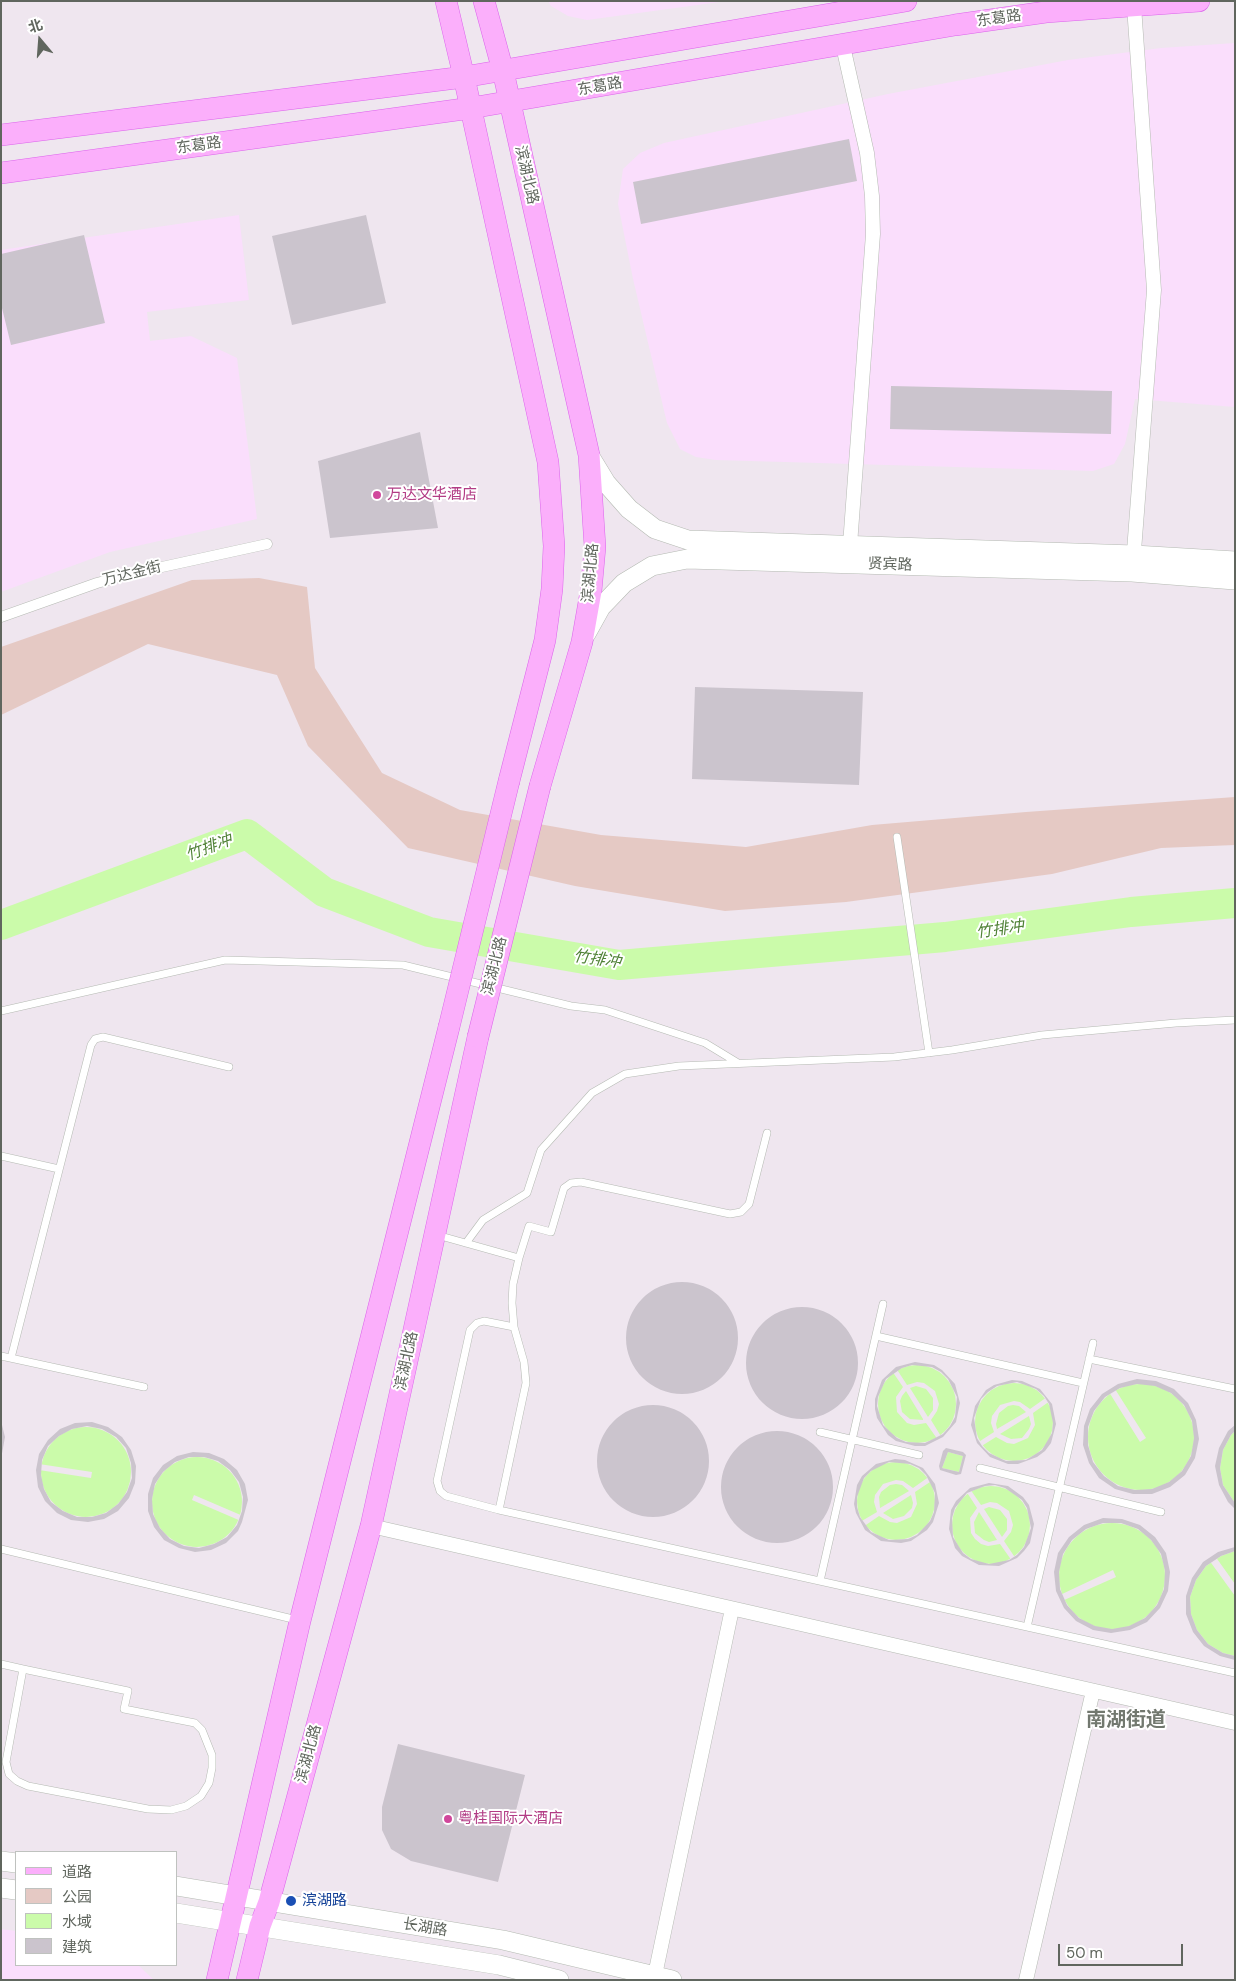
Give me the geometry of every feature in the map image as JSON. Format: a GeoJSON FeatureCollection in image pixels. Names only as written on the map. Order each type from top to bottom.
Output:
{"type":"FeatureCollection","features":[{"type":"Feature","properties":{"kind":"main road","name":"滨湖北路"},"geometry":{"type":"LineString","coordinates":[[231,1921],[300,1621],[545,640],[552,590],[554,546],[548,462],[446,1]]}},
{"type":"Feature","properties":{"kind":"main road","name":"滨湖北路"},"geometry":{"type":"LineString","coordinates":[[260,1926],[269,1902],[371,1526],[478,1037],[540,786],[582,642],[591,591],[595,547],[589,454],[503,71],[484,1]]}},
{"type":"Feature","properties":{"kind":"main road","name":"东葛路"},"geometry":{"type":"LineString","coordinates":[[1,173],[510,102],[843,46],[955,25],[1046,12],[1199,1]]}},
{"type":"Feature","properties":{"kind":"main road"},"geometry":{"type":"LineString","coordinates":[[1,135],[464,77],[892,2]]}},
{"type":"Feature","properties":{"kind":"main road","name":"贤宾路"},"geometry":{"type":"LineString","coordinates":[[589,454],[606,483],[629,509],[655,529],[688,540],[850,545],[1133,563],[1235,580]]}},
{"type":"Feature","properties":{"kind":"main road","name":"贤宾路"},"geometry":{"type":"LineString","coordinates":[[582,642],[602,607],[624,583],[652,566],[686,559],[1133,563],[1235,561]]}},
{"type":"Feature","properties":{"kind":"main road"},"geometry":{"type":"LineString","coordinates":[[1,1861],[15,1863]]}},
{"type":"Feature","properties":{"kind":"main road","name":"长湖路"},"geometry":{"type":"LineString","coordinates":[[178,1886],[503,1940],[664,1978]]}},
{"type":"Feature","properties":{"kind":"main road"},"geometry":{"type":"LineString","coordinates":[[1,1888],[15,1890]]}},
{"type":"Feature","properties":{"kind":"main road","name":"长湖路"},"geometry":{"type":"LineString","coordinates":[[178,1913],[499,1965],[531,1976],[559,1980]]}},
{"type":"Feature","properties":{"kind":"main road"},"geometry":{"type":"LineString","coordinates":[[217,1980],[231,1921]]}},
{"type":"Feature","properties":{"kind":"main road"},"geometry":{"type":"LineString","coordinates":[[247,1980],[260,1926]]}},
{"type":"Feature","properties":{"kind":"street"},"geometry":{"type":"LineString","coordinates":[[1133,563],[1154,290],[1134,6]]}},
{"type":"Feature","properties":{"kind":"street"},"geometry":{"type":"LineString","coordinates":[[843,46],[867,153],[872,196],[873,234],[850,545]]}},
{"type":"Feature","properties":{"kind":"street","name":"万达金街"},"geometry":{"type":"LineString","coordinates":[[1,617],[97,583],[267,544]]}},
{"type":"Feature","properties":{"kind":"street"},"geometry":{"type":"LineString","coordinates":[[371,1526],[1235,1723]]}},
{"type":"Feature","properties":{"kind":"street"},"geometry":{"type":"LineString","coordinates":[[664,1978],[732,1609]]}},
{"type":"Feature","properties":{"kind":"street"},"geometry":{"type":"LineString","coordinates":[[1026,1980],[1093,1691]]}},
{"type":"Feature","properties":{"kind":"lane"},"geometry":{"type":"LineString","coordinates":[[898,836],[929,1053]]}},
{"type":"Feature","properties":{"kind":"lane"},"geometry":{"type":"LineString","coordinates":[[1,1011],[225,960],[404,965],[571,1006],[605,1010],[705,1043],[738,1064]]}},
{"type":"Feature","properties":{"kind":"lane"},"geometry":{"type":"LineString","coordinates":[[466,1243],[483,1220],[528,1193],[541,1150],[592,1093],[625,1074],[679,1066],[929,1053],[1042,1035],[1176,1023],[1235,1020]]}},
{"type":"Feature","properties":{"kind":"lane"},"geometry":{"type":"LineString","coordinates":[[11,1358],[91,1045],[95,1039],[103,1037],[229,1068]]}},
{"type":"Feature","properties":{"kind":"lane"},"geometry":{"type":"LineString","coordinates":[[499,1510],[526,1383],[524,1362],[514,1327],[513,1284],[529,1226],[551,1232],[564,1188],[571,1183],[580,1182],[730,1214],[741,1212],[749,1204],[767,1132]]}},
{"type":"Feature","properties":{"kind":"lane"},"geometry":{"type":"LineString","coordinates":[[1,1156],[59,1169]]}},
{"type":"Feature","properties":{"kind":"lane"},"geometry":{"type":"LineString","coordinates":[[434,1235],[519,1258]]}},
{"type":"Feature","properties":{"kind":"lane"},"geometry":{"type":"LineString","coordinates":[[820,1581],[884,1304]]}},
{"type":"Feature","properties":{"kind":"lane"},"geometry":{"type":"LineString","coordinates":[[514,1327],[484,1321],[477,1323],[470,1330],[438,1482],[440,1491],[446,1496],[499,1510],[1235,1673]]}},
{"type":"Feature","properties":{"kind":"lane"},"geometry":{"type":"LineString","coordinates":[[876,1336],[1083,1383]]}},
{"type":"Feature","properties":{"kind":"lane"},"geometry":{"type":"LineString","coordinates":[[1027,1627],[1092,1343]]}},
{"type":"Feature","properties":{"kind":"lane"},"geometry":{"type":"LineString","coordinates":[[1,1356],[144,1387]]}},
{"type":"Feature","properties":{"kind":"lane"},"geometry":{"type":"LineString","coordinates":[[1089,1359],[1235,1389]]}},
{"type":"Feature","properties":{"kind":"lane"},"geometry":{"type":"LineString","coordinates":[[820,1432],[919,1455]]}},
{"type":"Feature","properties":{"kind":"lane"},"geometry":{"type":"LineString","coordinates":[[980,1468],[1161,1512]]}},
{"type":"Feature","properties":{"kind":"lane"},"geometry":{"type":"LineString","coordinates":[[1,1548],[300,1621]]}},
{"type":"Feature","properties":{"kind":"lane"},"geometry":{"type":"LineString","coordinates":[[1,1664],[128,1691],[124,1709],[195,1723],[202,1730],[212,1755],[209,1783],[201,1796],[186,1806],[171,1810],[148,1809],[28,1786],[17,1781],[9,1774],[6,1762],[23,1669]]}},
{"type":"Feature","properties":{"kind":"shaded area"},"geometry":{"type":"Polygon","coordinates":[[[548,1],[727,1],[587,20],[568,16],[551,6],[548,1]]]}},
{"type":"Feature","properties":{"kind":"shaded area"},"geometry":{"type":"Polygon","coordinates":[[[1235,43],[1235,407],[1135,399],[1125,444],[1114,464],[1093,471],[716,460],[696,457],[680,449],[667,423],[633,279],[618,204],[623,169],[640,153],[664,143],[888,94],[1068,60],[1161,48],[1235,43]]]}},
{"type":"Feature","properties":{"kind":"shaded area"},"geometry":{"type":"Polygon","coordinates":[[[239,215],[249,300],[147,312],[150,341],[191,336],[237,358],[257,519],[110,552],[1,592],[1,250],[239,215]]]}},
{"type":"Feature","properties":{"kind":"shaded area"},"geometry":{"type":"Polygon","coordinates":[[[1,1929],[15,1931],[15,1966],[139,1966],[154,1980],[1,1980],[1,1929]]]}},
{"type":"Feature","properties":{"kind":"green space"},"geometry":{"type":"Polygon","coordinates":[[[259,578],[307,587],[315,668],[382,773],[460,810],[601,835],[746,847],[872,825],[1235,797],[1235,845],[1161,848],[1052,874],[846,902],[725,911],[575,886],[408,848],[308,746],[277,675],[148,644],[1,715],[1,647],[192,580],[259,578]]]}},
{"type":"Feature","properties":{"kind":"water"},"geometry":{"type":"Polygon","coordinates":[[[909,1365],[925,1365],[939,1371],[950,1382],[956,1396],[956,1412],[950,1426],[939,1437],[925,1443],[909,1443],[895,1437],[884,1426],[878,1412],[878,1396],[884,1382],[895,1371],[909,1365]]]}},
{"type":"Feature","properties":{"kind":"water"},"geometry":{"type":"Polygon","coordinates":[[[1006,1383],[1022,1383],[1036,1389],[1047,1400],[1053,1414],[1053,1430],[1047,1444],[1036,1455],[1022,1461],[1006,1461],[992,1455],[981,1444],[975,1430],[975,1414],[981,1400],[992,1389],[1006,1383]]]}},
{"type":"Feature","properties":{"kind":"water"},"geometry":{"type":"Polygon","coordinates":[[[1141,1384],[1161,1388],[1178,1400],[1190,1417],[1194,1437],[1190,1457],[1178,1474],[1161,1486],[1141,1490],[1121,1486],[1104,1474],[1092,1457],[1088,1437],[1092,1417],[1104,1400],[1121,1388],[1141,1384]]]}},
{"type":"Feature","properties":{"kind":"water"},"geometry":{"type":"Polygon","coordinates":[[[86,1427],[103,1430],[118,1440],[128,1455],[131,1472],[128,1489],[118,1504],[103,1514],[86,1517],[69,1514],[54,1504],[44,1489],[41,1472],[44,1455],[54,1440],[69,1430],[86,1427]]]}},
{"type":"Feature","properties":{"kind":"water"},"geometry":{"type":"Polygon","coordinates":[[[1235,1431],[1235,1503],[1223,1485],[1220,1468],[1223,1450],[1235,1431]]]}},
{"type":"Feature","properties":{"kind":"water"},"geometry":{"type":"Polygon","coordinates":[[[948,1452],[963,1456],[959,1472],[942,1468],[948,1452]]]}},
{"type":"Feature","properties":{"kind":"water"},"geometry":{"type":"Polygon","coordinates":[[[197,1457],[214,1460],[229,1470],[239,1485],[242,1502],[239,1519],[229,1534],[214,1544],[197,1547],[180,1544],[165,1534],[155,1519],[152,1502],[155,1485],[165,1470],[180,1460],[197,1457]]]}},
{"type":"Feature","properties":{"kind":"water"},"geometry":{"type":"Polygon","coordinates":[[[888,1462],[904,1462],[918,1468],[929,1479],[935,1493],[935,1509],[929,1523],[918,1534],[904,1540],[888,1540],[874,1534],[863,1523],[857,1509],[857,1493],[863,1479],[874,1468],[888,1462]]]}},
{"type":"Feature","properties":{"kind":"water"},"geometry":{"type":"Polygon","coordinates":[[[983,1486],[999,1486],[1013,1492],[1024,1503],[1030,1517],[1030,1533],[1024,1547],[1013,1558],[999,1564],[983,1564],[969,1558],[958,1547],[952,1533],[952,1517],[958,1503],[969,1492],[983,1486]]]}},
{"type":"Feature","properties":{"kind":"water"},"geometry":{"type":"Polygon","coordinates":[[[1112,1523],[1132,1527],[1149,1539],[1161,1556],[1165,1576],[1161,1596],[1149,1613],[1132,1625],[1112,1629],[1092,1625],[1075,1613],[1063,1596],[1059,1576],[1063,1556],[1075,1539],[1092,1527],[1112,1523]]]}},
{"type":"Feature","properties":{"kind":"water"},"geometry":{"type":"Polygon","coordinates":[[[1235,1551],[1235,1656],[1223,1653],[1208,1644],[1197,1630],[1191,1614],[1190,1597],[1196,1580],[1206,1566],[1221,1556],[1235,1551]]]}},
{"type":"Feature","properties":{"kind":"pier"},"geometry":{"type":"Polygon","coordinates":[[[896,1368],[907,1385],[917,1382],[924,1383],[935,1391],[939,1404],[931,1420],[942,1438],[938,1440],[926,1423],[914,1425],[907,1423],[897,1412],[896,1397],[903,1387],[892,1371],[896,1368]],[[916,1386],[910,1388],[928,1417],[933,1410],[933,1398],[926,1389],[916,1386]],[[906,1391],[900,1401],[902,1412],[910,1419],[923,1420],[923,1419],[906,1391]]]}},
{"type":"Feature","properties":{"kind":"pier"},"geometry":{"type":"Polygon","coordinates":[[[1115,1389],[1146,1438],[1140,1442],[1109,1392],[1115,1389]]]}},
{"type":"Feature","properties":{"kind":"pier"},"geometry":{"type":"Polygon","coordinates":[[[1047,1397],[1050,1401],[1033,1413],[1035,1425],[1028,1438],[1014,1444],[1007,1443],[996,1437],[980,1447],[977,1443],[994,1432],[991,1423],[992,1416],[1000,1405],[1014,1401],[1020,1402],[1030,1409],[1047,1397]],[[1008,1406],[999,1413],[996,1424],[997,1429],[1026,1412],[1019,1406],[1008,1406]],[[1029,1416],[1000,1434],[1011,1439],[1022,1438],[1031,1424],[1029,1416]]]}},
{"type":"Feature","properties":{"kind":"pier"},"geometry":{"type":"Polygon","coordinates":[[[39,1464],[92,1472],[91,1478],[39,1470],[39,1464]]]}},
{"type":"Feature","properties":{"kind":"pier"},"geometry":{"type":"Polygon","coordinates":[[[930,1476],[933,1480],[915,1492],[917,1504],[911,1517],[897,1523],[890,1522],[879,1516],[863,1527],[860,1522],[877,1512],[874,1502],[875,1495],[883,1484],[896,1480],[903,1481],[913,1488],[930,1476]],[[890,1485],[881,1492],[879,1497],[880,1508],[909,1491],[902,1485],[890,1485]],[[911,1495],[883,1513],[893,1519],[904,1516],[912,1508],[911,1495]]]}},
{"type":"Feature","properties":{"kind":"pier"},"geometry":{"type":"Polygon","coordinates":[[[970,1489],[981,1505],[990,1502],[997,1503],[1009,1511],[1013,1525],[1011,1532],[1004,1541],[1016,1559],[1012,1561],[1000,1544],[988,1546],[981,1544],[975,1539],[971,1533],[970,1518],[977,1508],[966,1491],[970,1489]],[[989,1507],[984,1509],[1002,1537],[1007,1530],[1007,1519],[1000,1510],[989,1507]],[[979,1512],[974,1522],[975,1533],[989,1542],[997,1540],[979,1512]]]}},
{"type":"Feature","properties":{"kind":"pier"},"geometry":{"type":"Polygon","coordinates":[[[194,1495],[243,1516],[241,1521],[192,1500],[194,1495]]]}},
{"type":"Feature","properties":{"kind":"pier"},"geometry":{"type":"Polygon","coordinates":[[[1215,1556],[1235,1584],[1235,1596],[1209,1560],[1215,1556]]]}},
{"type":"Feature","properties":{"kind":"pier"},"geometry":{"type":"Polygon","coordinates":[[[1113,1570],[1116,1577],[1062,1601],[1060,1595],[1113,1570]]]}},
{"type":"Feature","properties":{"kind":"building"},"geometry":{"type":"Polygon","coordinates":[[[849,139],[857,181],[641,224],[633,182],[849,139]]]}},
{"type":"Feature","properties":{"kind":"building"},"geometry":{"type":"Polygon","coordinates":[[[366,215],[386,303],[292,325],[272,236],[366,215]]]}},
{"type":"Feature","properties":{"kind":"building"},"geometry":{"type":"Polygon","coordinates":[[[84,235],[105,323],[11,345],[1,304],[1,254],[84,235]]]}},
{"type":"Feature","properties":{"kind":"building"},"geometry":{"type":"Polygon","coordinates":[[[891,386],[1112,391],[1111,434],[890,429],[891,386]]]}},
{"type":"Feature","properties":{"kind":"building","name":"万达文华酒店"},"geometry":{"type":"Polygon","coordinates":[[[420,432],[438,528],[330,538],[318,461],[420,432]]]}},
{"type":"Feature","properties":{"kind":"building"},"geometry":{"type":"Polygon","coordinates":[[[695,687],[863,692],[859,785],[692,779],[695,687]]]}},
{"type":"Feature","properties":{"kind":"building"},"geometry":{"type":"Polygon","coordinates":[[[682,1282],[703,1287],[721,1299],[733,1317],[738,1338],[733,1359],[721,1377],[703,1389],[682,1394],[661,1389],[643,1377],[631,1359],[626,1338],[631,1317],[643,1299],[661,1287],[682,1282]]]}},
{"type":"Feature","properties":{"kind":"building"},"geometry":{"type":"Polygon","coordinates":[[[802,1307],[823,1312],[841,1324],[853,1342],[858,1363],[853,1384],[841,1402],[823,1414],[802,1419],[781,1414],[763,1402],[751,1384],[746,1363],[751,1342],[763,1324],[781,1312],[802,1307]]]}},
{"type":"Feature","properties":{"kind":"building"},"geometry":{"type":"Polygon","coordinates":[[[915,1362],[934,1365],[942,1370],[955,1384],[960,1403],[956,1422],[943,1437],[925,1446],[915,1446],[896,1441],[888,1435],[877,1418],[875,1399],[882,1380],[896,1367],[915,1362]],[[912,1365],[902,1368],[886,1379],[878,1397],[877,1406],[883,1425],[897,1438],[906,1442],[925,1443],[943,1434],[955,1417],[957,1397],[948,1379],[932,1367],[912,1365]]]}},
{"type":"Feature","properties":{"kind":"building"},"geometry":{"type":"Polygon","coordinates":[[[1137,1379],[1156,1381],[1174,1389],[1188,1403],[1196,1420],[1199,1439],[1195,1458],[1185,1475],[1170,1487],[1152,1494],[1133,1494],[1115,1489],[1099,1478],[1089,1463],[1083,1445],[1084,1426],[1090,1409],[1102,1394],[1118,1384],[1137,1379]],[[1137,1384],[1120,1388],[1105,1397],[1094,1411],[1088,1427],[1088,1445],[1093,1462],[1104,1476],[1118,1486],[1135,1490],[1152,1489],[1169,1482],[1182,1471],[1191,1456],[1194,1438],[1192,1421],[1184,1405],[1171,1393],[1155,1386],[1137,1384]]]}},
{"type":"Feature","properties":{"kind":"building"},"geometry":{"type":"Polygon","coordinates":[[[1012,1380],[1022,1381],[1040,1389],[1052,1404],[1056,1424],[1051,1443],[1037,1457],[1018,1464],[1008,1464],[990,1457],[977,1443],[971,1425],[975,1406],[986,1390],[994,1385],[1012,1380]],[[1017,1382],[997,1386],[981,1399],[974,1418],[977,1438],[989,1453],[1006,1461],[1026,1460],[1042,1450],[1052,1433],[1053,1423],[1049,1404],[1036,1389],[1017,1382]]]}},
{"type":"Feature","properties":{"kind":"building"},"geometry":{"type":"Polygon","coordinates":[[[653,1405],[674,1410],[692,1422],[704,1440],[709,1461],[704,1482],[692,1500],[674,1512],[653,1517],[632,1512],[614,1500],[602,1482],[597,1461],[602,1440],[614,1422],[632,1410],[653,1405]]]}},
{"type":"Feature","properties":{"kind":"building"},"geometry":{"type":"Polygon","coordinates":[[[92,1422],[108,1427],[122,1437],[131,1450],[136,1466],[135,1483],[129,1498],[118,1511],[104,1519],[88,1522],[71,1520],[57,1513],[45,1501],[38,1487],[36,1470],[39,1454],[48,1440],[60,1429],[75,1423],[92,1422]],[[87,1426],[72,1429],[59,1436],[48,1446],[42,1460],[41,1475],[44,1489],[51,1502],[63,1511],[77,1517],[92,1517],[106,1513],[118,1504],[127,1492],[132,1478],[131,1463],[126,1448],[116,1437],[102,1429],[87,1426]]]}},
{"type":"Feature","properties":{"kind":"building"},"geometry":{"type":"Polygon","coordinates":[[[1,1425],[5,1437],[1,1459],[1,1425]]]}},
{"type":"Feature","properties":{"kind":"building"},"geometry":{"type":"Polygon","coordinates":[[[1235,1425],[1235,1431],[1223,1450],[1220,1468],[1223,1485],[1235,1503],[1235,1509],[1228,1502],[1219,1485],[1215,1466],[1219,1448],[1228,1431],[1235,1425]]]}},
{"type":"Feature","properties":{"kind":"building"},"geometry":{"type":"Polygon","coordinates":[[[777,1431],[798,1436],[816,1448],[828,1466],[833,1487],[828,1508],[816,1526],[798,1538],[777,1543],[756,1538],[738,1526],[726,1508],[721,1487],[726,1466],[738,1448],[756,1436],[777,1431]]]}},
{"type":"Feature","properties":{"kind":"building"},"geometry":{"type":"Polygon","coordinates":[[[946,1448],[963,1452],[966,1455],[961,1474],[956,1475],[940,1470],[939,1466],[943,1451],[946,1448]],[[948,1452],[942,1468],[959,1472],[963,1456],[948,1452]]]}},
{"type":"Feature","properties":{"kind":"building"},"geometry":{"type":"Polygon","coordinates":[[[193,1452],[209,1453],[224,1459],[237,1470],[245,1484],[248,1500],[238,1531],[226,1543],[211,1550],[195,1552],[179,1548],[164,1540],[154,1527],[148,1511],[148,1494],[153,1478],[163,1465],[177,1456],[193,1452]],[[189,1457],[175,1462],[163,1472],[155,1484],[152,1499],[153,1514],[160,1528],[170,1539],[184,1546],[199,1548],[214,1544],[227,1537],[237,1525],[242,1511],[243,1497],[239,1482],[230,1470],[218,1461],[204,1457],[189,1457]]]}},
{"type":"Feature","properties":{"kind":"building"},"geometry":{"type":"Polygon","coordinates":[[[895,1459],[905,1460],[923,1468],[935,1484],[939,1503],[933,1522],[927,1530],[911,1541],[901,1543],[881,1541],[865,1530],[856,1513],[854,1504],[857,1485],[862,1476],[876,1464],[895,1459]],[[889,1462],[871,1471],[864,1478],[857,1497],[860,1517],[871,1532],[889,1540],[908,1539],[917,1535],[930,1521],[934,1512],[935,1493],[926,1475],[919,1468],[910,1464],[889,1462]]]}},
{"type":"Feature","properties":{"kind":"building"},"geometry":{"type":"Polygon","coordinates":[[[989,1483],[1008,1486],[1023,1497],[1029,1505],[1034,1524],[1030,1543],[1017,1558],[999,1566],[979,1565],[962,1556],[955,1548],[949,1529],[951,1510],[956,1501],[970,1488],[989,1483]],[[995,1485],[985,1486],[967,1493],[955,1508],[952,1518],[953,1537],[963,1553],[971,1559],[989,1564],[1009,1560],[1024,1547],[1031,1528],[1027,1508],[1022,1500],[1005,1488],[995,1485]]]}},
{"type":"Feature","properties":{"kind":"building"},"geometry":{"type":"Polygon","coordinates":[[[1103,1518],[1122,1519],[1140,1525],[1155,1537],[1166,1553],[1170,1572],[1168,1591],[1160,1608],[1147,1622],[1130,1630],[1111,1633],[1093,1630],[1076,1621],[1064,1608],[1056,1591],[1054,1572],[1058,1553],[1069,1537],[1084,1525],[1103,1518]],[[1103,1523],[1086,1529],[1072,1540],[1063,1554],[1059,1572],[1060,1589],[1067,1605],[1079,1618],[1095,1626],[1112,1629],[1129,1626],[1145,1618],[1157,1605],[1164,1589],[1165,1571],[1161,1554],[1151,1540],[1138,1529],[1121,1523],[1103,1523]]]}},
{"type":"Feature","properties":{"kind":"building"},"geometry":{"type":"Polygon","coordinates":[[[1235,1547],[1235,1551],[1221,1556],[1206,1566],[1196,1580],[1190,1597],[1191,1614],[1197,1630],[1208,1644],[1223,1653],[1235,1656],[1235,1660],[1220,1656],[1204,1646],[1193,1632],[1186,1614],[1186,1596],[1192,1578],[1203,1562],[1218,1552],[1235,1547]]]}},
{"type":"Feature","properties":{"kind":"building","name":"粤桂国际大酒店"},"geometry":{"type":"Polygon","coordinates":[[[398,1744],[525,1775],[498,1882],[411,1861],[391,1849],[382,1830],[382,1807],[398,1744]]]}},
{"type":"Feature","properties":{"kind":"waterway","name":"竹排冲"},"geometry":{"type":"LineString","coordinates":[[1,925],[247,834],[324,892],[429,932],[619,965],[945,937],[1131,912],[1235,903]]}},
{"type":"Feature","properties":{"kind":"place","name":"万达文华酒店"},"geometry":{"type":"Point","coordinates":[377,495]}},
{"type":"Feature","properties":{"kind":"place","name":"粤桂国际大酒店"},"geometry":{"type":"Point","coordinates":[448,1819]}},
{"type":"Feature","properties":{"kind":"place","name":"滨湖路"},"geometry":{"type":"Point","coordinates":[291,1901]}},
{"type":"Feature","properties":{"kind":"district","name":"南湖街道"},"geometry":{"type":"Point","coordinates":[1126,1721]}}]}
